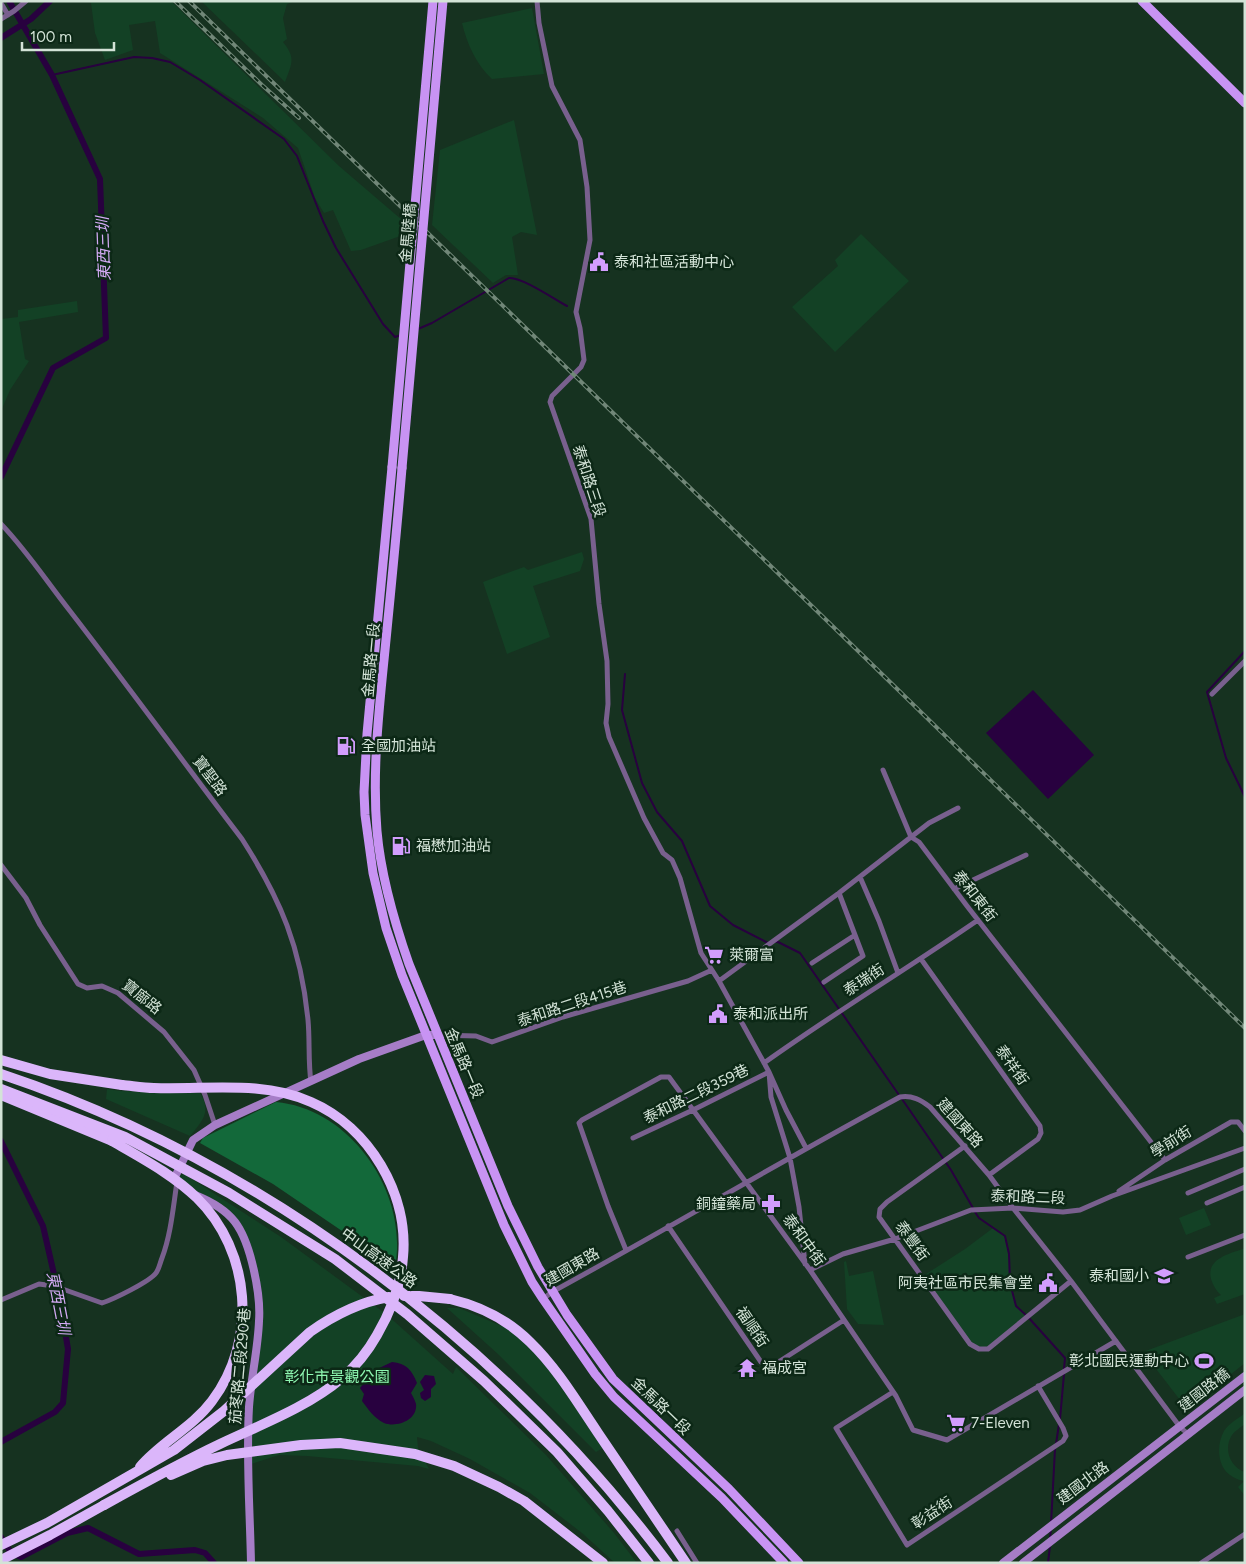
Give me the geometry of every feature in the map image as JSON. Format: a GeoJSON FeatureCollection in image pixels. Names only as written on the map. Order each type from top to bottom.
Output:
{"type":"FeatureCollection","features":[{"type":"Feature","properties":{"kind":"highway"},"geometry":{"type":"LineString","coordinates":[[1,1060],[50,1074],[82,1080],[154,1088],[269,1090],[310,1101],[331,1112],[347,1124],[374,1154],[387,1176],[396,1198],[402,1220],[403,1256],[397,1292],[386,1321],[374,1341],[342,1379],[298,1406],[180,1463],[1,1560]]}},
{"type":"Feature","properties":{"kind":"highway","name":"中山高速公路"},"geometry":{"type":"LineString","coordinates":[[1,1074],[101,1113],[184,1152],[248,1188],[324,1236],[449,1329],[538,1412],[603,1482],[640,1525],[668,1563]]}},
{"type":"Feature","properties":{"kind":"highway","name":"中山高速公路"},"geometry":{"type":"LineString","coordinates":[[1,1089],[125,1137],[229,1193],[335,1259],[407,1314],[484,1381],[557,1452],[608,1511],[649,1563]]}},
{"type":"Feature","properties":{"kind":"highway"},"geometry":{"type":"LineString","coordinates":[[1,1095],[112,1141],[170,1176],[196,1196],[210,1212],[223,1232],[234,1256],[241,1282],[243,1307],[241,1338],[233,1366],[214,1399],[203,1413],[175,1438],[151,1454],[134,1474]]}},
{"type":"Feature","properties":{"kind":"highway"},"geometry":{"type":"LineString","coordinates":[[1,1545],[47,1523],[174,1450],[224,1411],[310,1332],[334,1316],[366,1302],[391,1296],[419,1296],[438,1297],[462,1302],[488,1312],[529,1341],[564,1383],[686,1563]]}},
{"type":"Feature","properties":{"kind":"highway"},"geometry":{"type":"LineString","coordinates":[[104,1505],[203,1460],[276,1448],[340,1443],[415,1454],[454,1466],[524,1501],[603,1563]]}},
{"type":"Feature","properties":{"kind":"main road","name":"金馬陸橋"},"geometry":{"type":"LineString","coordinates":[[397,468],[433,1]]}},
{"type":"Feature","properties":{"kind":"main road","name":"金馬陸橋"},"geometry":{"type":"LineString","coordinates":[[397,468],[443,1]]}},
{"type":"Feature","properties":{"kind":"main road"},"geometry":{"type":"LineString","coordinates":[[1142,1],[1245,103]]}},
{"type":"Feature","properties":{"kind":"main road","name":"金馬路一段"},"geometry":{"type":"LineString","coordinates":[[397,468],[366,750],[364,792],[373,873],[382,913],[402,975],[504,1226],[543,1299],[595,1374],[614,1397],[722,1498],[784,1563]]}},
{"type":"Feature","properties":{"kind":"main road","name":"金馬路一段"},"geometry":{"type":"LineString","coordinates":[[397,468],[376,775],[378,833],[384,874],[396,924],[412,973],[464,1095],[508,1206],[552,1292],[613,1379],[729,1489],[800,1563]]}},
{"type":"Feature","properties":{"kind":"street"},"geometry":{"type":"LineString","coordinates":[[1,19],[26,1]]}},
{"type":"Feature","properties":{"kind":"street","name":"泰和路三段"},"geometry":{"type":"LineString","coordinates":[[537,1],[539,23],[552,86],[580,140],[587,187],[590,240],[576,312],[584,360],[581,367],[552,396],[550,402],[591,519],[599,604],[607,661],[608,704],[606,723],[609,737],[644,818],[663,853],[672,860],[680,878],[701,953],[712,970]]}},
{"type":"Feature","properties":{"kind":"street"},"geometry":{"type":"LineString","coordinates":[[1,3],[8,15]]}},
{"type":"Feature","properties":{"kind":"street","name":"寶聖路"},"geometry":{"type":"LineString","coordinates":[[1,524],[30,556],[53,589],[113,666],[242,839],[256,862],[284,916],[300,967],[309,1022],[311,1082]]}},
{"type":"Feature","properties":{"kind":"street"},"geometry":{"type":"LineString","coordinates":[[1212,694],[1245,661]]}},
{"type":"Feature","properties":{"kind":"street"},"geometry":{"type":"LineString","coordinates":[[883,770],[911,837]]}},
{"type":"Feature","properties":{"kind":"street"},"geometry":{"type":"LineString","coordinates":[[719,981],[839,893],[928,823],[958,808]]}},
{"type":"Feature","properties":{"kind":"street","name":"泰和東街"},"geometry":{"type":"LineString","coordinates":[[911,837],[919,842],[954,890],[1165,1160]]}},
{"type":"Feature","properties":{"kind":"street"},"geometry":{"type":"LineString","coordinates":[[954,890],[1026,855]]}},
{"type":"Feature","properties":{"kind":"street","name":"寶廍路"},"geometry":{"type":"LineString","coordinates":[[1,865],[26,898],[40,925],[78,984],[87,988],[102,986],[118,993],[164,1032],[194,1070],[215,1125]]}},
{"type":"Feature","properties":{"kind":"street"},"geometry":{"type":"LineString","coordinates":[[860,877],[879,921],[898,974]]}},
{"type":"Feature","properties":{"kind":"street"},"geometry":{"type":"LineString","coordinates":[[824,982],[863,956],[839,893]]}},
{"type":"Feature","properties":{"kind":"street","name":"泰瑞街"},"geometry":{"type":"LineString","coordinates":[[764,1063],[840,1010],[922,959],[978,920]]}},
{"type":"Feature","properties":{"kind":"street"},"geometry":{"type":"LineString","coordinates":[[812,963],[855,935]]}},
{"type":"Feature","properties":{"kind":"street","name":"泰祥街"},"geometry":{"type":"LineString","coordinates":[[922,959],[1040,1126],[1041,1133],[1038,1139],[989,1175]]}},
{"type":"Feature","properties":{"kind":"street"},"geometry":{"type":"LineString","coordinates":[[712,970],[769,1072],[806,1148]]}},
{"type":"Feature","properties":{"kind":"street","name":"泰和路二段415巷"},"geometry":{"type":"LineString","coordinates":[[437,1035],[476,1036],[492,1042],[563,1017],[688,981],[712,970]]}},
{"type":"Feature","properties":{"kind":"street"},"geometry":{"type":"LineString","coordinates":[[1,1300],[39,1284],[54,1286],[102,1303],[147,1282],[156,1272],[168,1242],[176,1181],[193,1140],[215,1125],[359,1059],[426,1035],[437,1035]]}},
{"type":"Feature","properties":{"kind":"street"},"geometry":{"type":"LineString","coordinates":[[769,1072],[771,1097],[790,1158],[799,1207],[805,1264]]}},
{"type":"Feature","properties":{"kind":"street","name":"泰和路二段359巷"},"geometry":{"type":"LineString","coordinates":[[633,1138],[769,1072]]}},
{"type":"Feature","properties":{"kind":"street","name":"泰和中街"},"geometry":{"type":"LineString","coordinates":[[626,1250],[608,1206],[579,1123],[661,1076],[669,1077],[810,1270],[893,1392],[913,1430],[946,1440],[1116,1341]]}},
{"type":"Feature","properties":{"kind":"street","name":"建國東路"},"geometry":{"type":"LineString","coordinates":[[543,1299],[552,1292],[580,1278],[806,1148],[902,1097],[908,1096],[922,1100],[965,1146],[1180,1426],[1189,1435]]}},
{"type":"Feature","properties":{"kind":"street","name":"學前街"},"geometry":{"type":"LineString","coordinates":[[1112,1196],[1165,1160],[1231,1122],[1238,1122],[1245,1131]]}},
{"type":"Feature","properties":{"kind":"street","name":"泰豐街"},"geometry":{"type":"LineString","coordinates":[[965,1146],[880,1209],[879,1217],[970,1344],[979,1349],[988,1349],[1071,1282]]}},
{"type":"Feature","properties":{"kind":"street","name":"泰和路二段"},"geometry":{"type":"LineString","coordinates":[[810,1270],[843,1254],[895,1240],[972,1210],[1013,1208],[1063,1212],[1080,1210],[1112,1196],[1245,1148]]}},
{"type":"Feature","properties":{"kind":"street"},"geometry":{"type":"LineString","coordinates":[[1188,1192],[1245,1169]]}},
{"type":"Feature","properties":{"kind":"street","name":"茄苳路二段290巷"},"geometry":{"type":"LineString","coordinates":[[176,1181],[191,1194],[211,1201],[236,1222],[247,1247],[259,1299],[259,1322],[249,1407],[248,1456],[251,1563]]}},
{"type":"Feature","properties":{"kind":"street"},"geometry":{"type":"LineString","coordinates":[[1207,1203],[1245,1188]]}},
{"type":"Feature","properties":{"kind":"street"},"geometry":{"type":"LineString","coordinates":[[191,1194],[218,1225],[227,1247],[236,1279],[240,1304],[236,1334]]}},
{"type":"Feature","properties":{"kind":"street","name":"福順街"},"geometry":{"type":"LineString","coordinates":[[668,1226],[761,1362],[769,1366],[780,1361],[844,1320]]}},
{"type":"Feature","properties":{"kind":"street"},"geometry":{"type":"LineString","coordinates":[[1188,1257],[1245,1235]]}},
{"type":"Feature","properties":{"kind":"street","name":"建國路橋"},"geometry":{"type":"LineString","coordinates":[[1180,1426],[1245,1376]]}},
{"type":"Feature","properties":{"kind":"street","name":"彰益街"},"geometry":{"type":"LineString","coordinates":[[893,1392],[836,1428],[907,1544],[1063,1441],[1066,1436],[1063,1428],[1038,1386]]}},
{"type":"Feature","properties":{"kind":"street","name":"建國路橋"},"geometry":{"type":"LineString","coordinates":[[1189,1435],[1245,1390]]}},
{"type":"Feature","properties":{"kind":"street","name":"建國北路"},"geometry":{"type":"LineString","coordinates":[[1003,1563],[1180,1426]]}},
{"type":"Feature","properties":{"kind":"street","name":"建國北路"},"geometry":{"type":"LineString","coordinates":[[1026,1562],[1189,1435]]}},
{"type":"Feature","properties":{"kind":"street"},"geometry":{"type":"LineString","coordinates":[[677,1531],[697,1563]]}},
{"type":"Feature","properties":{"kind":"street"},"geometry":{"type":"LineString","coordinates":[[1201,1563],[1245,1534]]}},
{"type":"Feature","properties":{"kind":"green space"},"geometry":{"type":"Polygon","coordinates":[[[89,1],[171,1],[339,166],[409,226],[406,234],[361,250],[351,251],[333,210],[324,213],[315,198],[298,148],[263,118],[160,53],[155,21],[129,25],[133,50],[105,60],[95,33],[91,3],[89,1]]]}},
{"type":"Feature","properties":{"kind":"green space"},"geometry":{"type":"Polygon","coordinates":[[[201,1],[295,1],[287,4],[283,18],[287,39],[283,42],[290,52],[292,61],[285,82],[201,1]]]}},
{"type":"Feature","properties":{"kind":"green space"},"geometry":{"type":"Polygon","coordinates":[[[532,8],[544,74],[492,79],[481,67],[473,53],[462,23],[532,8]]]}},
{"type":"Feature","properties":{"kind":"green space"},"geometry":{"type":"Polygon","coordinates":[[[514,120],[537,235],[521,232],[512,237],[518,275],[506,275],[493,283],[432,225],[440,150],[514,120]]]}},
{"type":"Feature","properties":{"kind":"green space"},"geometry":{"type":"Polygon","coordinates":[[[861,234],[909,281],[835,352],[792,307],[838,266],[835,260],[861,234]]]}},
{"type":"Feature","properties":{"kind":"green space"},"geometry":{"type":"Polygon","coordinates":[[[77,301],[78,312],[19,322],[25,359],[29,361],[10,390],[1,411],[1,319],[18,317],[18,310],[77,301]]]}},
{"type":"Feature","properties":{"kind":"green space"},"geometry":{"type":"Polygon","coordinates":[[[582,552],[584,559],[580,571],[533,586],[550,637],[507,654],[483,582],[524,567],[528,570],[582,552]]]}},
{"type":"Feature","properties":{"kind":"green space"},"geometry":{"type":"Polygon","coordinates":[[[107,1089],[200,1093],[204,1100],[204,1116],[190,1136],[106,1099],[107,1089]]]}},
{"type":"Feature","properties":{"kind":"green space"},"geometry":{"type":"Polygon","coordinates":[[[276,1102],[304,1108],[329,1120],[351,1138],[369,1160],[384,1185],[393,1211],[397,1239],[395,1267],[273,1184],[200,1143],[203,1138],[276,1102]]]}},
{"type":"Feature","properties":{"kind":"green space","name":"彰化市景觀公園"},"geometry":{"type":"Polygon","coordinates":[[[184,1174],[281,1237],[386,1314],[453,1374],[456,1367],[546,1455],[614,1533],[637,1563],[615,1563],[582,1533],[530,1493],[470,1459],[431,1441],[417,1437],[418,1448],[429,1469],[418,1466],[279,1455],[248,1465],[258,1285],[237,1225],[181,1184],[179,1176],[184,1174]]]}},
{"type":"Feature","properties":{"kind":"green space"},"geometry":{"type":"Polygon","coordinates":[[[1204,1208],[1211,1225],[1186,1235],[1179,1218],[1204,1208]]]}},
{"type":"Feature","properties":{"kind":"green space"},"geometry":{"type":"Polygon","coordinates":[[[993,1228],[1005,1236],[1009,1254],[1010,1283],[1016,1306],[1028,1317],[988,1349],[979,1349],[970,1344],[923,1276],[993,1228]]]}},
{"type":"Feature","properties":{"kind":"green space"},"geometry":{"type":"Polygon","coordinates":[[[1245,1248],[1245,1294],[1217,1304],[1214,1298],[1221,1295],[1211,1279],[1210,1272],[1212,1266],[1220,1258],[1245,1248]]]}},
{"type":"Feature","properties":{"kind":"green space"},"geometry":{"type":"Polygon","coordinates":[[[846,1261],[849,1276],[873,1271],[884,1325],[858,1324],[847,1309],[844,1262],[846,1261]]]}},
{"type":"Feature","properties":{"kind":"green space"},"geometry":{"type":"Polygon","coordinates":[[[447,1308],[459,1308],[511,1330],[543,1361],[606,1446],[596,1452],[499,1355],[447,1308]]]}},
{"type":"Feature","properties":{"kind":"green space"},"geometry":{"type":"Polygon","coordinates":[[[1245,1314],[1245,1363],[1187,1409],[1143,1352],[1245,1314]]]}},
{"type":"Feature","properties":{"kind":"green space"},"geometry":{"type":"Polygon","coordinates":[[[1245,1413],[1245,1424],[1232,1435],[1229,1440],[1228,1452],[1235,1466],[1245,1472],[1245,1496],[1238,1487],[1244,1481],[1228,1473],[1221,1463],[1219,1450],[1221,1437],[1226,1428],[1245,1413]]]}},
{"type":"Feature","properties":{"kind":"shaded area"},"geometry":{"type":"Polygon","coordinates":[[[1033,690],[1094,755],[1048,799],[986,733],[1033,690]]]}},
{"type":"Feature","properties":{"kind":"shaded area"},"geometry":{"type":"Polygon","coordinates":[[[392,1362],[408,1368],[413,1374],[417,1383],[411,1393],[416,1404],[416,1410],[406,1421],[389,1424],[377,1419],[362,1401],[364,1394],[360,1388],[375,1370],[392,1362]]]}},
{"type":"Feature","properties":{"kind":"shaded area"},"geometry":{"type":"Polygon","coordinates":[[[425,1375],[434,1376],[436,1384],[431,1389],[431,1397],[425,1401],[421,1398],[420,1393],[424,1390],[420,1382],[425,1375]]]}},
{"type":"Feature","properties":{"kind":"waterway","name":"東西三圳"},"geometry":{"type":"LineString","coordinates":[[1,477],[53,368],[106,338],[100,179],[52,75],[9,1]]}},
{"type":"Feature","properties":{"kind":"waterway"},"geometry":{"type":"LineString","coordinates":[[1,38],[31,19],[50,1]]}},
{"type":"Feature","properties":{"kind":"waterway"},"geometry":{"type":"LineString","coordinates":[[52,75],[134,57],[170,62],[200,80],[284,139],[297,156],[336,248],[383,324],[395,337],[401,335]]}},
{"type":"Feature","properties":{"kind":"waterway"},"geometry":{"type":"LineString","coordinates":[[418,329],[432,323],[509,278],[522,281],[567,306]]}},
{"type":"Feature","properties":{"kind":"waterway"},"geometry":{"type":"LineString","coordinates":[[1245,651],[1207,692],[1226,758],[1245,797]]}},
{"type":"Feature","properties":{"kind":"waterway"},"geometry":{"type":"LineString","coordinates":[[625,674],[622,710],[642,783],[657,812],[682,841],[710,906],[733,925],[768,943]]}},
{"type":"Feature","properties":{"kind":"waterway"},"geometry":{"type":"LineString","coordinates":[[775,942],[800,953],[899,1095]]}},
{"type":"Feature","properties":{"kind":"waterway"},"geometry":{"type":"LineString","coordinates":[[902,1099],[951,1170],[973,1208]]}},
{"type":"Feature","properties":{"kind":"waterway","name":"東西三圳"},"geometry":{"type":"LineString","coordinates":[[1,1141],[43,1226],[59,1296],[68,1349],[63,1403],[55,1412],[1,1442]]}},
{"type":"Feature","properties":{"kind":"waterway"},"geometry":{"type":"LineString","coordinates":[[975,1212],[979,1218],[1005,1236],[1009,1254],[1010,1283],[1016,1306],[1065,1358],[1064,1369]]}},
{"type":"Feature","properties":{"kind":"waterway"},"geometry":{"type":"LineString","coordinates":[[1060,1419],[1064,1374]]}},
{"type":"Feature","properties":{"kind":"waterway"},"geometry":{"type":"LineString","coordinates":[[1056,1444],[1059,1424]]}},
{"type":"Feature","properties":{"kind":"waterway"},"geometry":{"type":"LineString","coordinates":[[1051,1524],[1055,1449]]}},
{"type":"Feature","properties":{"kind":"waterway"},"geometry":{"type":"LineString","coordinates":[[1,1537],[11,1553],[21,1557],[67,1533],[88,1528],[139,1554],[195,1550],[205,1553],[214,1563]]}},
{"type":"Feature","properties":{"kind":"waterway"},"geometry":{"type":"LineString","coordinates":[[1050,1539],[1051,1528]]}},
{"type":"Feature","properties":{"kind":"waterway"},"geometry":{"type":"LineString","coordinates":[[1048,1563],[1050,1546]]}},
{"type":"Feature","properties":{"kind":"railway"},"geometry":{"type":"LineString","coordinates":[[175,1],[299,118]]}},
{"type":"Feature","properties":{"kind":"railway"},"geometry":{"type":"LineString","coordinates":[[189,1],[1245,1028]]}},
{"type":"Feature","properties":{"kind":"place","name":"泰和社區活動中心"},"geometry":{"type":"Point","coordinates":[599,262]}},
{"type":"Feature","properties":{"kind":"place","name":"全國加油站"},"geometry":{"type":"Point","coordinates":[346,746]}},
{"type":"Feature","properties":{"kind":"place","name":"福懋加油站"},"geometry":{"type":"Point","coordinates":[401,846]}},
{"type":"Feature","properties":{"kind":"place","name":"萊爾富"},"geometry":{"type":"Point","coordinates":[714,955]}},
{"type":"Feature","properties":{"kind":"place","name":"泰和派出所"},"geometry":{"type":"Point","coordinates":[718,1014]}},
{"type":"Feature","properties":{"kind":"place","name":"銅鐘藥局"},"geometry":{"type":"Point","coordinates":[771,1204]}},
{"type":"Feature","properties":{"kind":"place","name":"泰和國小"},"geometry":{"type":"Point","coordinates":[1164,1276]}},
{"type":"Feature","properties":{"kind":"place","name":"阿夷社區市民集會堂"},"geometry":{"type":"Point","coordinates":[1048,1283]}},
{"type":"Feature","properties":{"kind":"place","name":"彰北國民運動中心"},"geometry":{"type":"Point","coordinates":[1204,1361]}},
{"type":"Feature","properties":{"kind":"place","name":"福成宮"},"geometry":{"type":"Point","coordinates":[747,1368]}},
{"type":"Feature","properties":{"kind":"place","name":"7-Eleven"},"geometry":{"type":"Point","coordinates":[956,1423]}}]}
